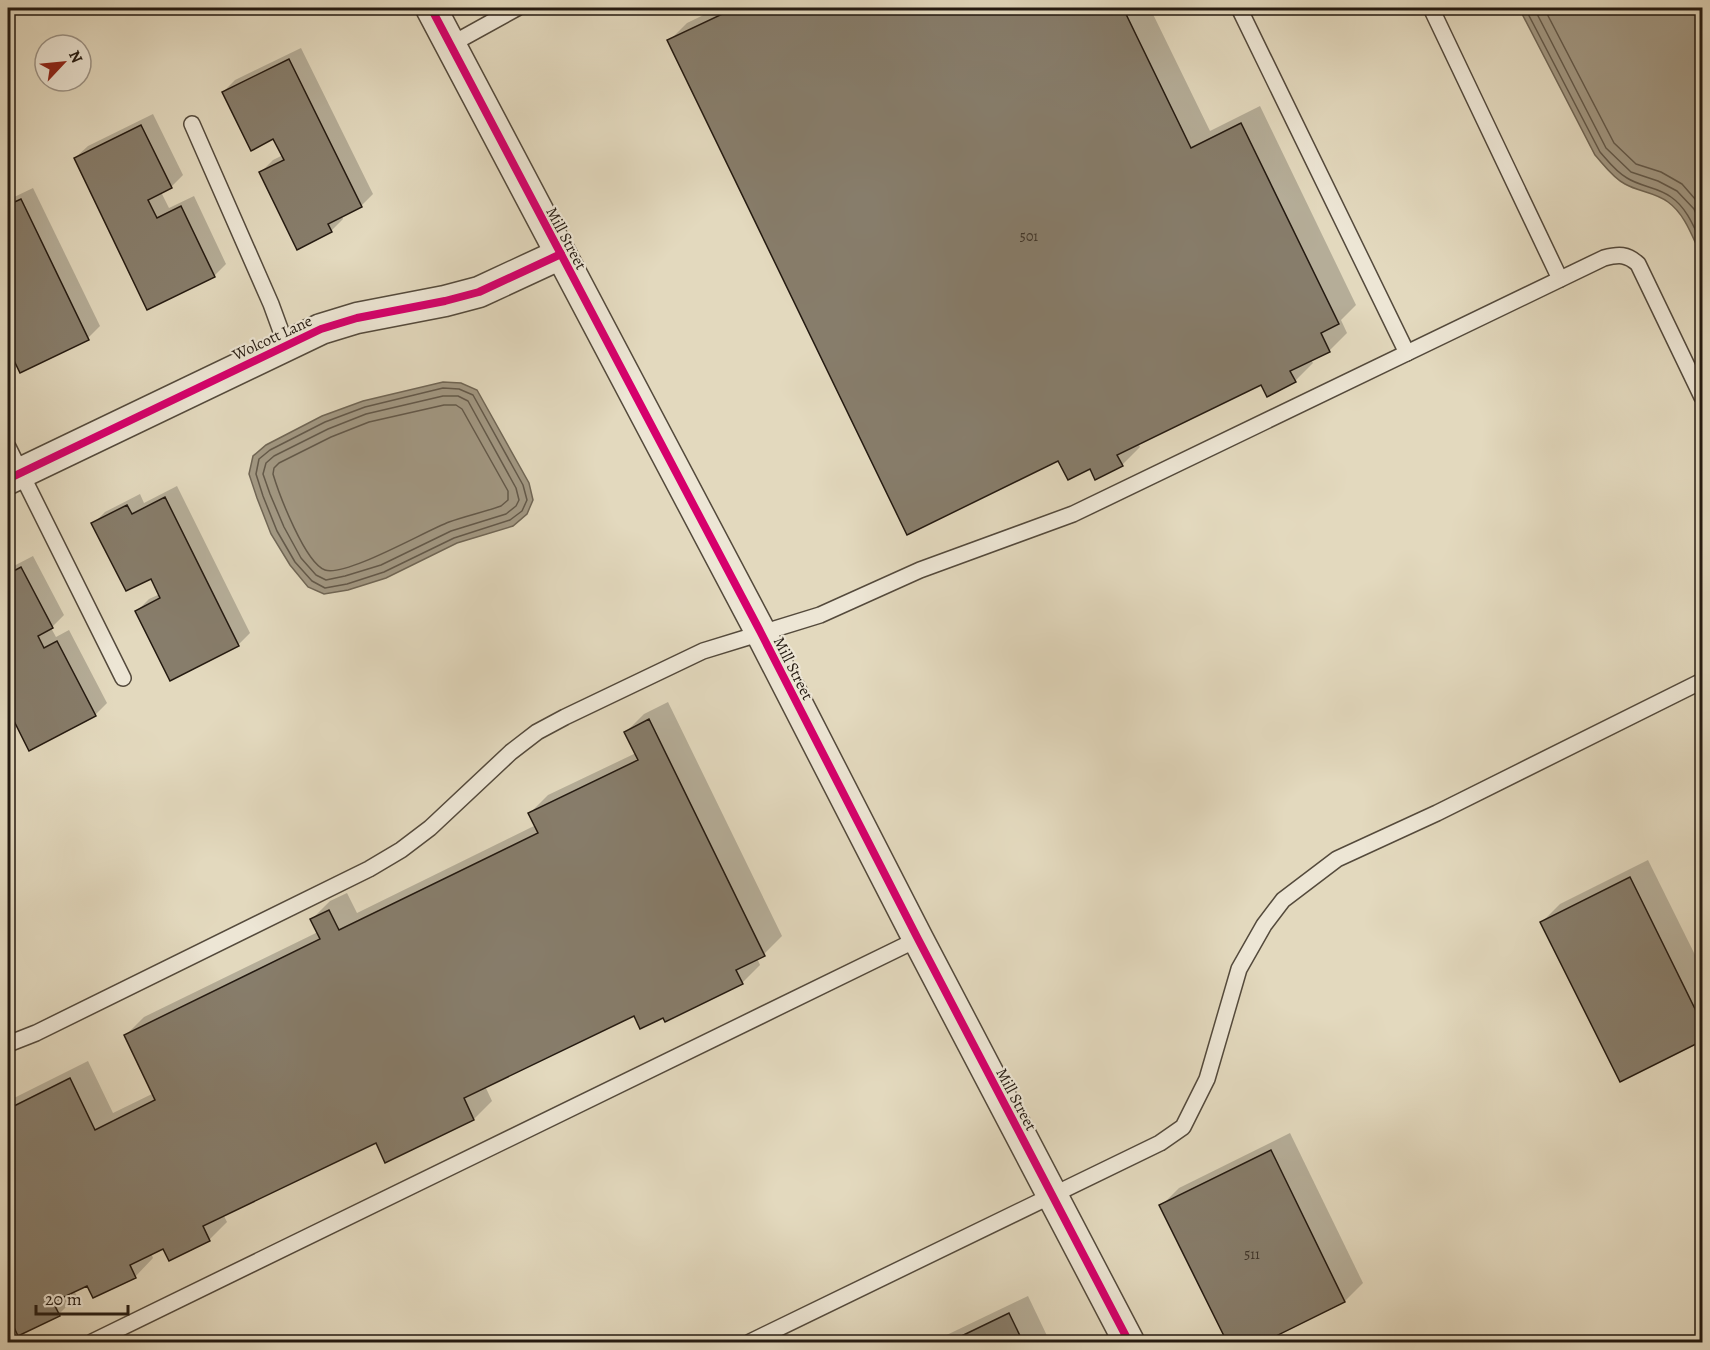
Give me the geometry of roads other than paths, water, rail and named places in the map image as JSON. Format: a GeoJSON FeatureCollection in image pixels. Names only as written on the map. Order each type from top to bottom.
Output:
{"type":"FeatureCollection","features":[{"type":"Feature","properties":{"kind":"street","name":"Mill Street"},"geometry":{"type":"LineString","coordinates":[[431,8],[761,633],[1129,1342]]}},
{"type":"Feature","properties":{"kind":"street","name":"Wolcott Lane"},"geometry":{"type":"LineString","coordinates":[[11,466],[321,329],[357,318],[445,301],[479,291],[561,254]]}},
{"type":"Feature","properties":{"kind":"lane"},"geometry":{"type":"LineString","coordinates":[[450,45],[517,8]]}},
{"type":"Feature","properties":{"kind":"lane"},"geometry":{"type":"LineString","coordinates":[[1239,8],[1407,353]]}},
{"type":"Feature","properties":{"kind":"lane"},"geometry":{"type":"LineString","coordinates":[[1431,8],[1560,279]]}},
{"type":"Feature","properties":{"kind":"lane"},"geometry":{"type":"LineString","coordinates":[[192,124],[272,304],[286,345]]}},
{"type":"Feature","properties":{"kind":"lane"},"geometry":{"type":"LineString","coordinates":[[8,1044],[36,1033],[369,869],[401,850],[430,828],[511,752],[537,732],[703,651],[820,615],[920,570],[1072,514],[1604,258],[1617,255],[1629,256],[1638,264],[1702,397]]}},
{"type":"Feature","properties":{"kind":"lane"},"geometry":{"type":"LineString","coordinates":[[11,466],[123,678]]}},
{"type":"Feature","properties":{"kind":"lane"},"geometry":{"type":"LineString","coordinates":[[750,1342],[1160,1143],[1183,1127],[1207,1079],[1239,969],[1264,925],[1283,900],[1337,858],[1448,807],[1702,681]]}},
{"type":"Feature","properties":{"kind":"lane"},"geometry":{"type":"LineString","coordinates":[[92,1342],[918,939]]}},
{"type":"Feature","properties":{"kind":"water"},"geometry":{"type":"Polygon","coordinates":[[[1519,8],[1702,8],[1702,257],[1688,228],[1674,207],[1658,196],[1630,187],[1609,171],[1595,155],[1519,8]]]}},
{"type":"Feature","properties":{"kind":"water"},"geometry":{"type":"Polygon","coordinates":[[[443,382],[461,383],[477,390],[529,483],[533,500],[527,514],[513,526],[457,543],[386,578],[348,590],[324,594],[308,587],[290,565],[271,534],[249,474],[253,456],[266,445],[322,416],[363,401],[443,382]]]}}]}
